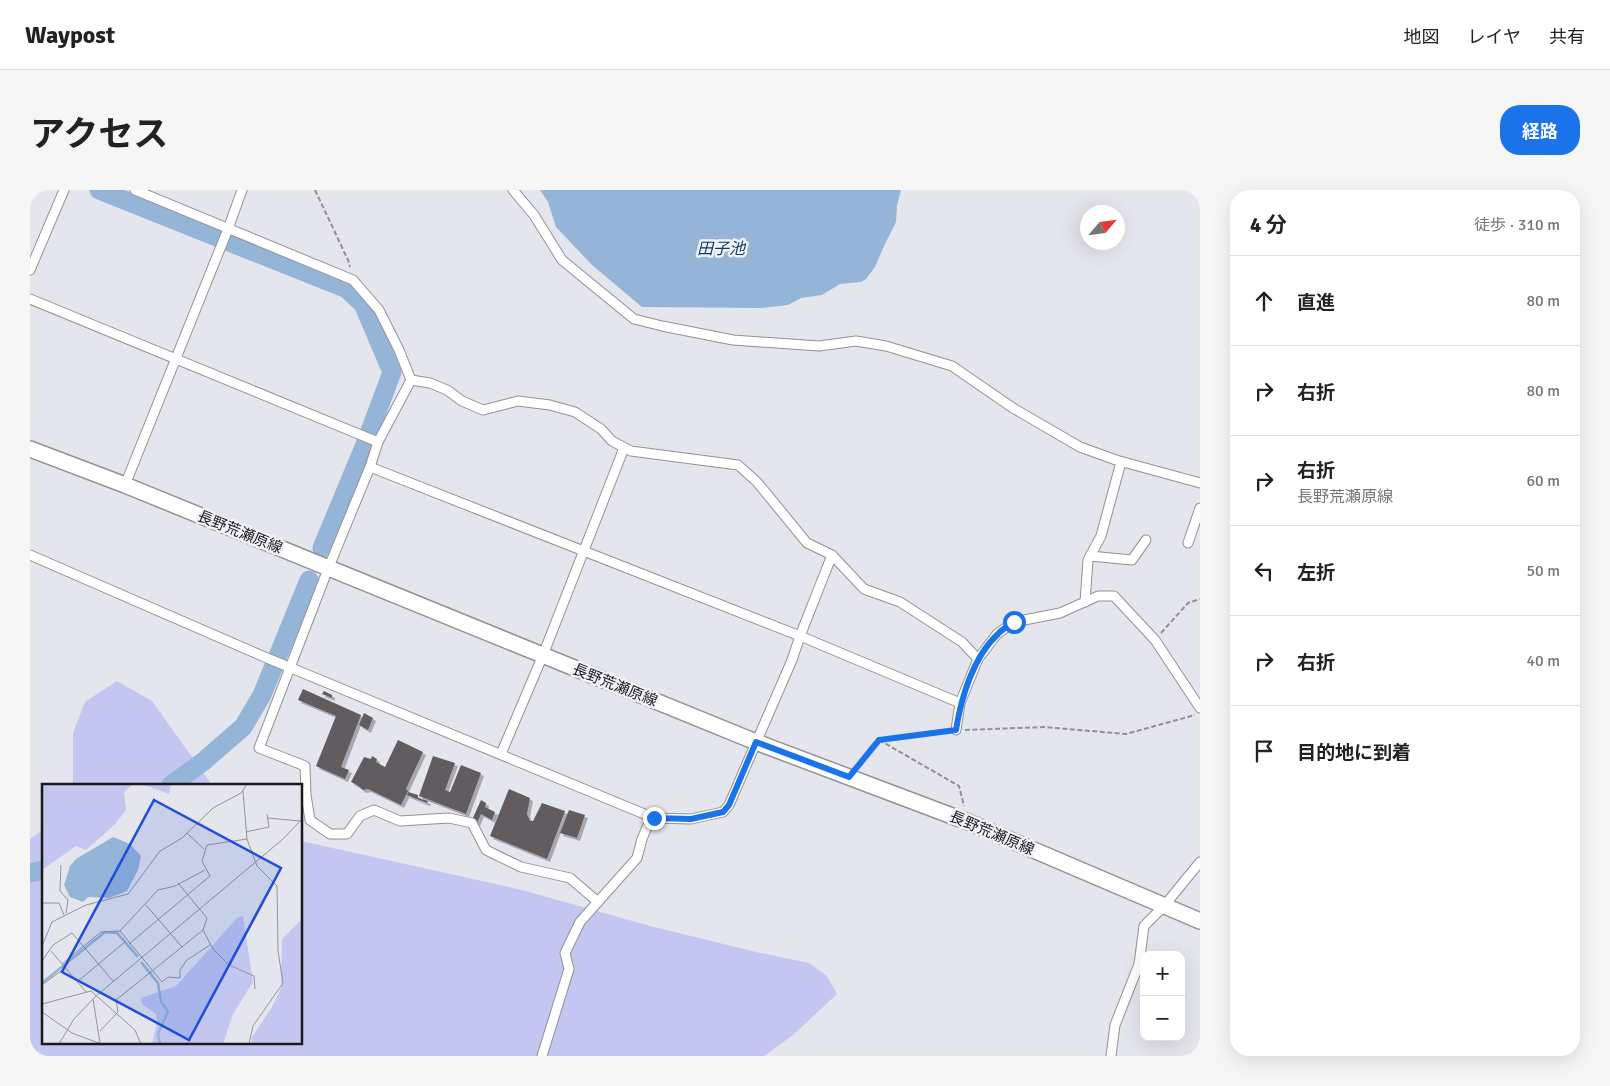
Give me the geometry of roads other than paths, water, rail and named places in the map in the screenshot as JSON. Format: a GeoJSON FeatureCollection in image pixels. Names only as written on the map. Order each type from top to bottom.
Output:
{"type":"FeatureCollection","features":[{"type":"Feature","properties":{"kind":"main road","name":"長野荒瀬原線"},"geometry":{"type":"LineString","coordinates":[[30,449],[125,485],[756,742],[968,822],[1200,921]]}},
{"type":"Feature","properties":{"kind":"street"},"geometry":{"type":"LineString","coordinates":[[135,190],[226,231],[353,280],[379,310],[399,350],[410,380],[376,441],[370,467],[287,666],[259,748],[305,766],[306,795],[310,820],[330,834],[347,834],[360,816],[374,810],[400,821],[449,818],[472,823],[486,850],[521,867],[570,878],[598,902]]}},
{"type":"Feature","properties":{"kind":"street"},"geometry":{"type":"LineString","coordinates":[[125,485],[242,190]]}},
{"type":"Feature","properties":{"kind":"street"},"geometry":{"type":"LineString","coordinates":[[513,190],[534,215],[562,260],[634,319],[733,340],[819,346],[856,342],[886,346],[952,366],[1013,408],[1080,447],[1121,462],[1200,483]]}},
{"type":"Feature","properties":{"kind":"street"},"geometry":{"type":"LineString","coordinates":[[30,270],[61,191]]}},
{"type":"Feature","properties":{"kind":"street"},"geometry":{"type":"LineString","coordinates":[[30,299],[376,441]]}},
{"type":"Feature","properties":{"kind":"street"},"geometry":{"type":"LineString","coordinates":[[410,380],[430,382],[447,390],[462,401],[483,410],[518,401],[550,405],[575,412],[601,429],[612,441],[631,451],[738,465],[756,482],[807,543],[832,555],[864,589],[900,602],[962,642],[978,659]]}},
{"type":"Feature","properties":{"kind":"street"},"geometry":{"type":"LineString","coordinates":[[501,754],[624,448]]}},
{"type":"Feature","properties":{"kind":"street"},"geometry":{"type":"LineString","coordinates":[[1085,602],[1088,560],[1102,536],[1121,462]]}},
{"type":"Feature","properties":{"kind":"street"},"geometry":{"type":"LineString","coordinates":[[370,467],[582,552],[800,636],[960,704]]}},
{"type":"Feature","properties":{"kind":"street"},"geometry":{"type":"LineString","coordinates":[[1188,543],[1200,508]]}},
{"type":"Feature","properties":{"kind":"street"},"geometry":{"type":"LineString","coordinates":[[1090,556],[1132,560],[1146,540]]}},
{"type":"Feature","properties":{"kind":"street"},"geometry":{"type":"LineString","coordinates":[[30,556],[267,658],[654,818],[691,819],[723,812],[729,805],[792,660],[832,555]]}},
{"type":"Feature","properties":{"kind":"street"},"geometry":{"type":"LineString","coordinates":[[956,730],[960,704],[978,659],[997,634],[1014,622],[1060,613],[1098,596],[1114,596],[1155,640],[1200,708]]}},
{"type":"Feature","properties":{"kind":"street"},"geometry":{"type":"LineString","coordinates":[[542,1056],[569,969],[565,953],[580,922],[637,858],[647,827],[654,818]]}},
{"type":"Feature","properties":{"kind":"street"},"geometry":{"type":"LineString","coordinates":[[1111,1056],[1115,1025],[1139,964],[1144,926],[1164,906],[1200,862]]}},
{"type":"Feature","properties":{"kind":"water","name":"田子池"},"geometry":{"type":"Polygon","coordinates":[[[540,190],[901,190],[897,205],[896,222],[875,267],[866,279],[861,282],[840,284],[822,295],[801,298],[788,305],[761,308],[642,307],[592,265],[556,227],[548,202],[540,190]]]}},
{"type":"Feature","properties":{"kind":"waterway"},"geometry":{"type":"LineString","coordinates":[[99,190],[347,289],[363,304],[392,372],[364,447],[322,548]]}},
{"type":"Feature","properties":{"kind":"waterway"},"geometry":{"type":"LineString","coordinates":[[172,784],[204,761],[243,727],[262,695],[309,580]]}},
{"type":"Feature","properties":{"kind":"waterway"},"geometry":{"type":"LineString","coordinates":[[30,873],[42,870]]}}]}
